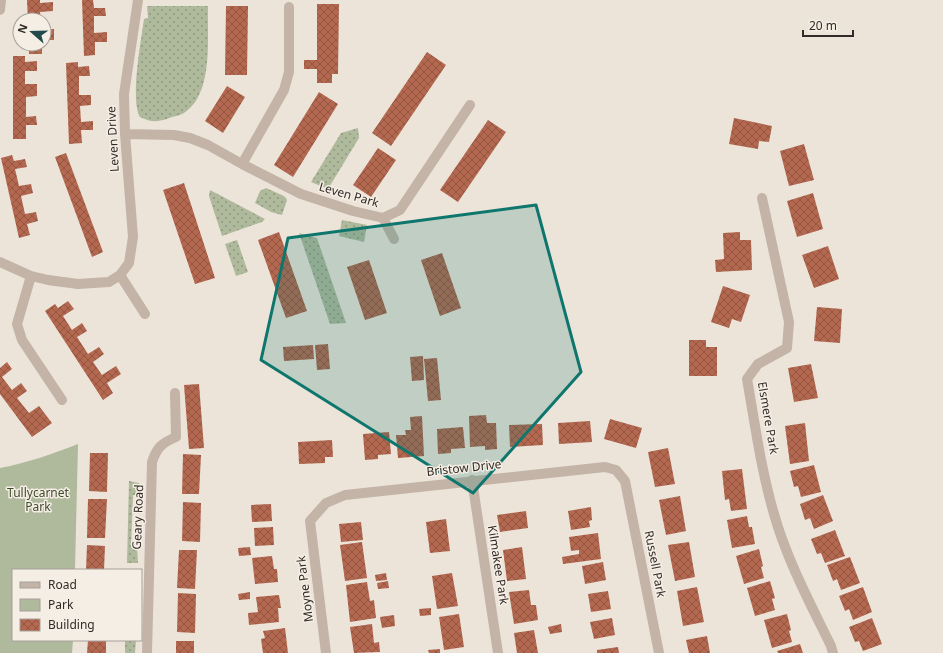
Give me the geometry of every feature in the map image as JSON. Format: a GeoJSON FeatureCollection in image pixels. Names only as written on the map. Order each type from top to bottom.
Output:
{"type":"FeatureCollection","features":[{"type":"Feature","properties":{"kind":"street"},"geometry":{"type":"LineString","coordinates":[[0,10],[1,0]]}},
{"type":"Feature","properties":{"kind":"street","name":"Leven Drive"},"geometry":{"type":"LineString","coordinates":[[31,276],[78,284],[109,282],[120,275],[129,263],[133,237],[125,134],[124,94],[138,0]]}},
{"type":"Feature","properties":{"kind":"street"},"geometry":{"type":"LineString","coordinates":[[242,164],[284,90],[289,72],[289,8]]}},
{"type":"Feature","properties":{"kind":"street","name":"Leven Park"},"geometry":{"type":"LineString","coordinates":[[125,134],[174,135],[190,138],[208,144],[293,191],[352,211],[383,218],[400,210],[470,105]]}},
{"type":"Feature","properties":{"kind":"street","name":"Elsmere Park"},"geometry":{"type":"LineString","coordinates":[[762,198],[789,322],[787,348],[758,364],[747,379],[758,442],[774,514],[796,574],[833,653]]}},
{"type":"Feature","properties":{"kind":"street"},"geometry":{"type":"LineString","coordinates":[[383,218],[394,239]]}},
{"type":"Feature","properties":{"kind":"street"},"geometry":{"type":"LineString","coordinates":[[0,262],[31,276],[17,324],[22,340],[62,400]]}},
{"type":"Feature","properties":{"kind":"street"},"geometry":{"type":"LineString","coordinates":[[120,275],[146,314]]}},
{"type":"Feature","properties":{"kind":"street","name":"Geary Road"},"geometry":{"type":"LineString","coordinates":[[147,653],[152,462],[157,448],[163,442],[176,437],[175,393]]}},
{"type":"Feature","properties":{"kind":"street","name":"Bristow Drive"},"geometry":{"type":"LineString","coordinates":[[310,521],[326,503],[345,495],[472,480],[605,467],[616,470],[625,481]]}},
{"type":"Feature","properties":{"kind":"street","name":"Kilmakee Park"},"geometry":{"type":"LineString","coordinates":[[472,480],[498,653]]}},
{"type":"Feature","properties":{"kind":"street","name":"Russell Park"},"geometry":{"type":"LineString","coordinates":[[625,481],[659,653]]}},
{"type":"Feature","properties":{"kind":"street","name":"Moyne Park"},"geometry":{"type":"LineString","coordinates":[[310,521],[326,653]]}},
{"type":"Feature","properties":{"kind":"highlighted area"},"geometry":{"type":"Polygon","coordinates":[[[536,205],[581,372],[473,493],[261,360],[288,238],[536,205]]]}},
{"type":"Feature","properties":{"kind":"green space"},"geometry":{"type":"Polygon","coordinates":[[[147,6],[208,6],[207,64],[205,79],[200,93],[194,104],[184,113],[160,121],[152,121],[140,117],[137,109],[137,70],[144,19],[148,18],[147,6]]]}},
{"type":"Feature","properties":{"kind":"green space"},"geometry":{"type":"Polygon","coordinates":[[[358,128],[359,138],[328,189],[311,182],[341,133],[358,128]]]}},
{"type":"Feature","properties":{"kind":"green space"},"geometry":{"type":"Polygon","coordinates":[[[266,188],[284,196],[287,200],[282,215],[271,212],[255,203],[260,191],[266,188]]]}},
{"type":"Feature","properties":{"kind":"green space"},"geometry":{"type":"Polygon","coordinates":[[[210,190],[265,219],[262,222],[222,236],[209,196],[210,190]]]}},
{"type":"Feature","properties":{"kind":"green space"},"geometry":{"type":"Polygon","coordinates":[[[342,220],[367,225],[364,242],[339,236],[342,220]]]}},
{"type":"Feature","properties":{"kind":"green space"},"geometry":{"type":"Polygon","coordinates":[[[299,233],[317,238],[346,323],[330,324],[299,233]]]}},
{"type":"Feature","properties":{"kind":"green space"},"geometry":{"type":"Polygon","coordinates":[[[237,240],[248,272],[236,276],[225,244],[237,240]]]}},
{"type":"Feature","properties":{"kind":"green space","name":"Tullycarnet Park"},"geometry":{"type":"Polygon","coordinates":[[[78,444],[75,569],[12,569],[12,641],[73,641],[72,653],[0,653],[0,468],[39,458],[78,444]]]}},
{"type":"Feature","properties":{"kind":"green space"},"geometry":{"type":"Polygon","coordinates":[[[129,481],[139,483],[139,495],[133,495],[131,547],[137,548],[138,563],[127,563],[129,481]]]}},
{"type":"Feature","properties":{"kind":"green space"},"geometry":{"type":"Polygon","coordinates":[[[125,641],[136,641],[135,653],[125,653],[125,641]]]}},
{"type":"Feature","properties":{"kind":"building"},"geometry":{"type":"Polygon","coordinates":[[[27,0],[40,0],[40,3],[53,2],[53,11],[28,12],[27,0]]]}},
{"type":"Feature","properties":{"kind":"building"},"geometry":{"type":"Polygon","coordinates":[[[82,0],[93,0],[94,8],[105,8],[106,16],[94,16],[94,33],[107,32],[107,42],[95,42],[95,55],[84,56],[82,0]]]}},
{"type":"Feature","properties":{"kind":"building"},"geometry":{"type":"Polygon","coordinates":[[[317,4],[339,4],[338,74],[332,74],[332,83],[317,83],[317,69],[304,69],[304,60],[317,60],[317,4]]]}},
{"type":"Feature","properties":{"kind":"building"},"geometry":{"type":"Polygon","coordinates":[[[226,6],[248,6],[247,75],[225,75],[226,6]]]}},
{"type":"Feature","properties":{"kind":"building"},"geometry":{"type":"Polygon","coordinates":[[[52,29],[54,29],[54,40],[52,40],[52,29]]]}},
{"type":"Feature","properties":{"kind":"building"},"geometry":{"type":"Polygon","coordinates":[[[29,52],[42,52],[42,54],[29,54],[29,52]]]}},
{"type":"Feature","properties":{"kind":"building"},"geometry":{"type":"Polygon","coordinates":[[[427,52],[446,65],[391,146],[372,133],[427,52]]]}},
{"type":"Feature","properties":{"kind":"building"},"geometry":{"type":"Polygon","coordinates":[[[13,56],[25,56],[25,62],[37,61],[37,71],[25,71],[25,84],[37,84],[37,96],[26,97],[26,117],[36,116],[37,125],[26,125],[26,139],[13,139],[13,56]]]}},
{"type":"Feature","properties":{"kind":"building"},"geometry":{"type":"Polygon","coordinates":[[[78,62],[78,67],[89,66],[90,76],[79,76],[79,95],[91,95],[91,105],[80,106],[81,122],[93,121],[93,130],[81,130],[82,143],[69,144],[66,63],[78,62]]]}},
{"type":"Feature","properties":{"kind":"building"},"geometry":{"type":"Polygon","coordinates":[[[227,86],[245,97],[223,133],[205,121],[227,86]]]}},
{"type":"Feature","properties":{"kind":"building"},"geometry":{"type":"Polygon","coordinates":[[[319,92],[338,104],[293,177],[274,165],[319,92]]]}},
{"type":"Feature","properties":{"kind":"building"},"geometry":{"type":"Polygon","coordinates":[[[734,118],[772,126],[769,142],[759,141],[758,149],[729,144],[734,118]]]}},
{"type":"Feature","properties":{"kind":"building"},"geometry":{"type":"Polygon","coordinates":[[[488,120],[506,132],[458,202],[440,190],[488,120]]]}},
{"type":"Feature","properties":{"kind":"building"},"geometry":{"type":"Polygon","coordinates":[[[804,144],[814,180],[789,186],[780,151],[804,144]]]}},
{"type":"Feature","properties":{"kind":"building"},"geometry":{"type":"Polygon","coordinates":[[[378,148],[396,160],[371,197],[353,185],[378,148]]]}},
{"type":"Feature","properties":{"kind":"building"},"geometry":{"type":"Polygon","coordinates":[[[66,153],[103,252],[92,257],[55,157],[66,153]]]}},
{"type":"Feature","properties":{"kind":"building"},"geometry":{"type":"Polygon","coordinates":[[[12,155],[14,161],[25,159],[27,167],[15,169],[19,186],[31,184],[33,193],[21,196],[25,214],[36,212],[38,221],[27,224],[30,235],[19,238],[1,158],[12,155]]]}},
{"type":"Feature","properties":{"kind":"building"},"geometry":{"type":"Polygon","coordinates":[[[184,183],[215,278],[195,284],[163,190],[184,183]]]}},
{"type":"Feature","properties":{"kind":"building"},"geometry":{"type":"Polygon","coordinates":[[[813,193],[823,229],[797,237],[787,201],[813,193]]]}},
{"type":"Feature","properties":{"kind":"building"},"geometry":{"type":"Polygon","coordinates":[[[279,232],[307,311],[286,318],[258,240],[279,232]]]}},
{"type":"Feature","properties":{"kind":"building"},"geometry":{"type":"Polygon","coordinates":[[[740,232],[740,240],[751,240],[752,270],[716,272],[715,260],[724,259],[723,233],[740,232]]]}},
{"type":"Feature","properties":{"kind":"building"},"geometry":{"type":"Polygon","coordinates":[[[828,246],[839,279],[814,288],[802,255],[828,246]]]}},
{"type":"Feature","properties":{"kind":"building"},"geometry":{"type":"Polygon","coordinates":[[[442,253],[461,308],[440,316],[421,260],[442,253]]]}},
{"type":"Feature","properties":{"kind":"building"},"geometry":{"type":"Polygon","coordinates":[[[369,260],[387,313],[365,320],[347,267],[369,260]]]}},
{"type":"Feature","properties":{"kind":"building"},"geometry":{"type":"Polygon","coordinates":[[[723,286],[750,295],[741,322],[732,319],[729,328],[711,322],[723,286]]]}},
{"type":"Feature","properties":{"kind":"building"},"geometry":{"type":"Polygon","coordinates":[[[68,301],[74,309],[63,316],[72,330],[82,323],[87,331],[77,337],[88,354],[99,347],[104,354],[93,362],[102,375],[116,366],[121,374],[107,383],[113,393],[103,400],[45,311],[55,304],[58,308],[68,301]]]}},
{"type":"Feature","properties":{"kind":"building"},"geometry":{"type":"Polygon","coordinates":[[[817,307],[842,309],[840,343],[814,341],[817,307]]]}},
{"type":"Feature","properties":{"kind":"building"},"geometry":{"type":"Polygon","coordinates":[[[689,340],[706,340],[706,347],[717,347],[717,376],[689,376],[689,340]]]}},
{"type":"Feature","properties":{"kind":"building"},"geometry":{"type":"Polygon","coordinates":[[[328,344],[330,369],[317,370],[315,345],[328,344]]]}},
{"type":"Feature","properties":{"kind":"building"},"geometry":{"type":"Polygon","coordinates":[[[313,345],[314,359],[284,361],[283,347],[313,345]]]}},
{"type":"Feature","properties":{"kind":"building"},"geometry":{"type":"Polygon","coordinates":[[[423,356],[424,380],[412,381],[410,357],[423,356]]]}},
{"type":"Feature","properties":{"kind":"building"},"geometry":{"type":"Polygon","coordinates":[[[437,358],[441,400],[428,401],[424,359],[437,358]]]}},
{"type":"Feature","properties":{"kind":"building"},"geometry":{"type":"Polygon","coordinates":[[[7,362],[12,369],[2,377],[12,390],[21,383],[27,391],[17,398],[29,413],[39,406],[52,423],[32,437],[0,394],[0,368],[7,362]]]}},
{"type":"Feature","properties":{"kind":"building"},"geometry":{"type":"Polygon","coordinates":[[[811,364],[818,398],[794,402],[788,368],[811,364]]]}},
{"type":"Feature","properties":{"kind":"building"},"geometry":{"type":"Polygon","coordinates":[[[199,384],[204,448],[189,449],[184,385],[199,384]]]}},
{"type":"Feature","properties":{"kind":"building"},"geometry":{"type":"Polygon","coordinates":[[[486,415],[487,423],[496,423],[497,449],[485,450],[485,446],[470,447],[469,416],[486,415]]]}},
{"type":"Feature","properties":{"kind":"building"},"geometry":{"type":"Polygon","coordinates":[[[422,416],[424,456],[398,458],[396,435],[406,435],[405,430],[411,430],[410,417],[422,416]]]}},
{"type":"Feature","properties":{"kind":"building"},"geometry":{"type":"Polygon","coordinates":[[[610,419],[642,428],[636,448],[604,439],[610,419]]]}},
{"type":"Feature","properties":{"kind":"building"},"geometry":{"type":"Polygon","coordinates":[[[590,421],[592,442],[559,444],[558,423],[590,421]]]}},
{"type":"Feature","properties":{"kind":"building"},"geometry":{"type":"Polygon","coordinates":[[[805,423],[809,461],[790,464],[785,426],[805,423]]]}},
{"type":"Feature","properties":{"kind":"building"},"geometry":{"type":"Polygon","coordinates":[[[542,424],[543,445],[510,447],[509,425],[542,424]]]}},
{"type":"Feature","properties":{"kind":"building"},"geometry":{"type":"Polygon","coordinates":[[[463,427],[465,448],[451,449],[451,453],[438,454],[437,429],[463,427]]]}},
{"type":"Feature","properties":{"kind":"building"},"geometry":{"type":"Polygon","coordinates":[[[389,432],[391,454],[378,455],[378,459],[365,460],[363,434],[389,432]]]}},
{"type":"Feature","properties":{"kind":"building"},"geometry":{"type":"Polygon","coordinates":[[[332,440],[333,457],[325,457],[325,463],[299,464],[298,442],[332,440]]]}},
{"type":"Feature","properties":{"kind":"building"},"geometry":{"type":"Polygon","coordinates":[[[668,448],[675,484],[655,487],[648,452],[668,448]]]}},
{"type":"Feature","properties":{"kind":"building"},"geometry":{"type":"Polygon","coordinates":[[[90,453],[108,453],[107,492],[89,491],[90,453]]]}},
{"type":"Feature","properties":{"kind":"building"},"geometry":{"type":"Polygon","coordinates":[[[183,454],[201,455],[199,494],[182,494],[183,454]]]}},
{"type":"Feature","properties":{"kind":"building"},"geometry":{"type":"Polygon","coordinates":[[[814,465],[821,492],[801,497],[798,486],[794,487],[790,471],[814,465]]]}},
{"type":"Feature","properties":{"kind":"building"},"geometry":{"type":"Polygon","coordinates":[[[742,469],[747,509],[731,511],[729,499],[725,500],[722,471],[742,469]]]}},
{"type":"Feature","properties":{"kind":"building"},"geometry":{"type":"Polygon","coordinates":[[[823,495],[833,521],[814,529],[810,518],[805,520],[800,504],[823,495]]]}},
{"type":"Feature","properties":{"kind":"building"},"geometry":{"type":"Polygon","coordinates":[[[680,496],[686,531],[666,535],[659,500],[680,496]]]}},
{"type":"Feature","properties":{"kind":"building"},"geometry":{"type":"Polygon","coordinates":[[[88,499],[107,499],[105,538],[87,538],[88,499]]]}},
{"type":"Feature","properties":{"kind":"building"},"geometry":{"type":"Polygon","coordinates":[[[183,502],[201,503],[200,542],[182,541],[183,502]]]}},
{"type":"Feature","properties":{"kind":"building"},"geometry":{"type":"Polygon","coordinates":[[[271,504],[272,521],[252,522],[251,505],[271,504]]]}},
{"type":"Feature","properties":{"kind":"building"},"geometry":{"type":"Polygon","coordinates":[[[591,507],[592,520],[589,521],[590,527],[571,530],[568,511],[591,507]]]}},
{"type":"Feature","properties":{"kind":"building"},"geometry":{"type":"Polygon","coordinates":[[[526,511],[528,528],[500,532],[497,515],[526,511]]]}},
{"type":"Feature","properties":{"kind":"building"},"geometry":{"type":"Polygon","coordinates":[[[747,516],[749,527],[752,527],[755,544],[732,548],[727,520],[747,516]]]}},
{"type":"Feature","properties":{"kind":"building"},"geometry":{"type":"Polygon","coordinates":[[[446,519],[450,551],[430,553],[426,522],[446,519]]]}},
{"type":"Feature","properties":{"kind":"building"},"geometry":{"type":"Polygon","coordinates":[[[361,522],[363,540],[341,542],[339,524],[361,522]]]}},
{"type":"Feature","properties":{"kind":"building"},"geometry":{"type":"Polygon","coordinates":[[[273,527],[274,545],[255,546],[254,528],[273,527]]]}},
{"type":"Feature","properties":{"kind":"building"},"geometry":{"type":"Polygon","coordinates":[[[835,530],[845,556],[825,563],[821,553],[817,554],[811,539],[835,530]]]}},
{"type":"Feature","properties":{"kind":"building"},"geometry":{"type":"Polygon","coordinates":[[[598,533],[601,559],[563,564],[562,557],[579,554],[579,550],[571,551],[569,537],[598,533]]]}},
{"type":"Feature","properties":{"kind":"building"},"geometry":{"type":"Polygon","coordinates":[[[362,542],[367,578],[345,581],[340,545],[362,542]]]}},
{"type":"Feature","properties":{"kind":"building"},"geometry":{"type":"Polygon","coordinates":[[[689,542],[695,577],[675,581],[668,545],[689,542]]]}},
{"type":"Feature","properties":{"kind":"building"},"geometry":{"type":"Polygon","coordinates":[[[87,545],[105,546],[104,569],[86,569],[87,545]]]}},
{"type":"Feature","properties":{"kind":"building"},"geometry":{"type":"Polygon","coordinates":[[[250,547],[251,555],[239,556],[238,548],[250,547]]]}},
{"type":"Feature","properties":{"kind":"building"},"geometry":{"type":"Polygon","coordinates":[[[522,547],[526,579],[507,581],[503,550],[522,547]]]}},
{"type":"Feature","properties":{"kind":"building"},"geometry":{"type":"Polygon","coordinates":[[[759,549],[764,578],[744,584],[736,556],[759,549]]]}},
{"type":"Feature","properties":{"kind":"building"},"geometry":{"type":"Polygon","coordinates":[[[179,550],[197,550],[195,589],[177,588],[179,550]]]}},
{"type":"Feature","properties":{"kind":"building"},"geometry":{"type":"Polygon","coordinates":[[[272,556],[274,569],[277,569],[278,582],[255,584],[252,558],[272,556]]]}},
{"type":"Feature","properties":{"kind":"building"},"geometry":{"type":"Polygon","coordinates":[[[850,557],[860,583],[841,590],[837,579],[833,581],[827,565],[850,557]]]}},
{"type":"Feature","properties":{"kind":"building"},"geometry":{"type":"Polygon","coordinates":[[[603,562],[606,580],[585,584],[582,566],[603,562]]]}},
{"type":"Feature","properties":{"kind":"building"},"geometry":{"type":"Polygon","coordinates":[[[386,573],[387,580],[376,581],[375,575],[386,573]]]}},
{"type":"Feature","properties":{"kind":"building"},"geometry":{"type":"Polygon","coordinates":[[[452,573],[458,606],[437,609],[432,576],[452,573]]]}},
{"type":"Feature","properties":{"kind":"building"},"geometry":{"type":"Polygon","coordinates":[[[388,581],[389,588],[378,589],[377,583],[388,581]]]}},
{"type":"Feature","properties":{"kind":"building"},"geometry":{"type":"Polygon","coordinates":[[[770,581],[775,598],[772,599],[775,610],[755,616],[747,588],[770,581]]]}},
{"type":"Feature","properties":{"kind":"building"},"geometry":{"type":"Polygon","coordinates":[[[367,582],[370,601],[374,600],[376,618],[350,622],[346,585],[367,582]]]}},
{"type":"Feature","properties":{"kind":"building"},"geometry":{"type":"Polygon","coordinates":[[[697,587],[704,622],[683,626],[677,591],[697,587]]]}},
{"type":"Feature","properties":{"kind":"building"},"geometry":{"type":"Polygon","coordinates":[[[863,587],[872,612],[853,620],[849,609],[845,611],[839,596],[863,587]]]}},
{"type":"Feature","properties":{"kind":"building"},"geometry":{"type":"Polygon","coordinates":[[[529,590],[531,605],[536,605],[538,620],[514,624],[509,592],[529,590]]]}},
{"type":"Feature","properties":{"kind":"building"},"geometry":{"type":"Polygon","coordinates":[[[608,591],[611,609],[591,612],[588,594],[608,591]]]}},
{"type":"Feature","properties":{"kind":"building"},"geometry":{"type":"Polygon","coordinates":[[[250,592],[250,599],[239,600],[238,594],[250,592]]]}},
{"type":"Feature","properties":{"kind":"building"},"geometry":{"type":"Polygon","coordinates":[[[178,593],[196,594],[195,633],[177,632],[178,593]]]}},
{"type":"Feature","properties":{"kind":"building"},"geometry":{"type":"Polygon","coordinates":[[[279,595],[281,608],[278,608],[279,622],[249,625],[248,613],[258,612],[256,597],[279,595]]]}},
{"type":"Feature","properties":{"kind":"building"},"geometry":{"type":"Polygon","coordinates":[[[431,608],[431,615],[420,616],[419,609],[431,608]]]}},
{"type":"Feature","properties":{"kind":"building"},"geometry":{"type":"Polygon","coordinates":[[[459,614],[464,647],[444,650],[439,617],[459,614]]]}},
{"type":"Feature","properties":{"kind":"building"},"geometry":{"type":"Polygon","coordinates":[[[787,614],[792,642],[772,648],[764,620],[787,614]]]}},
{"type":"Feature","properties":{"kind":"building"},"geometry":{"type":"Polygon","coordinates":[[[394,615],[395,626],[382,628],[380,617],[394,615]]]}},
{"type":"Feature","properties":{"kind":"building"},"geometry":{"type":"Polygon","coordinates":[[[612,618],[615,635],[594,639],[590,622],[612,618]]]}},
{"type":"Feature","properties":{"kind":"building"},"geometry":{"type":"Polygon","coordinates":[[[872,618],[882,644],[863,651],[859,641],[855,642],[849,627],[872,618]]]}},
{"type":"Feature","properties":{"kind":"building"},"geometry":{"type":"Polygon","coordinates":[[[372,624],[374,643],[379,642],[380,652],[354,653],[350,627],[372,624]]]}},
{"type":"Feature","properties":{"kind":"building"},"geometry":{"type":"Polygon","coordinates":[[[561,624],[562,632],[550,634],[548,627],[561,624]]]}},
{"type":"Feature","properties":{"kind":"building"},"geometry":{"type":"Polygon","coordinates":[[[285,628],[288,653],[263,653],[261,639],[265,638],[263,631],[285,628]]]}},
{"type":"Feature","properties":{"kind":"building"},"geometry":{"type":"Polygon","coordinates":[[[534,630],[538,653],[517,653],[514,633],[534,630]]]}},
{"type":"Feature","properties":{"kind":"building"},"geometry":{"type":"Polygon","coordinates":[[[707,636],[710,653],[689,653],[686,640],[707,636]]]}},
{"type":"Feature","properties":{"kind":"building"},"geometry":{"type":"Polygon","coordinates":[[[88,641],[106,641],[106,653],[87,653],[88,641]]]}},
{"type":"Feature","properties":{"kind":"building"},"geometry":{"type":"Polygon","coordinates":[[[176,641],[194,641],[194,653],[176,653],[176,641]]]}},
{"type":"Feature","properties":{"kind":"building"},"geometry":{"type":"Polygon","coordinates":[[[800,644],[803,653],[778,653],[777,651],[800,644]]]}},
{"type":"Feature","properties":{"kind":"building"},"geometry":{"type":"Polygon","coordinates":[[[618,647],[619,653],[597,653],[597,650],[618,647]]]}},
{"type":"Feature","properties":{"kind":"building"},"geometry":{"type":"Polygon","coordinates":[[[440,649],[440,653],[429,653],[428,650],[440,649]]]}}]}
